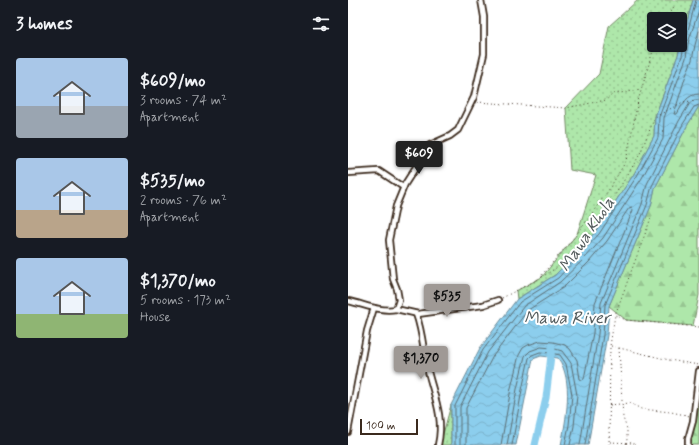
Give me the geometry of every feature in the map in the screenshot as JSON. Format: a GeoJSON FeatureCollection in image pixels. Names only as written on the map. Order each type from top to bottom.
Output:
{"type":"FeatureCollection","features":[{"type":"Feature","properties":{"kind":"street"},"geometry":{"type":"LineString","coordinates":[[396,309],[399,300],[393,279],[389,240],[396,206],[403,187],[430,145],[450,136],[458,130],[472,101],[484,54],[484,17],[481,0]]}},
{"type":"Feature","properties":{"kind":"street"},"geometry":{"type":"LineString","coordinates":[[348,173],[379,171],[403,187]]}},
{"type":"Feature","properties":{"kind":"street"},"geometry":{"type":"LineString","coordinates":[[348,301],[374,308],[389,310],[396,309],[416,314],[483,305],[498,300]]}},
{"type":"Feature","properties":{"kind":"street"},"geometry":{"type":"LineString","coordinates":[[348,432],[367,331],[374,308]]}},
{"type":"Feature","properties":{"kind":"street"},"geometry":{"type":"LineString","coordinates":[[416,314],[421,327],[426,361],[440,418],[441,432],[438,445]]}},
{"type":"Feature","properties":{"kind":"street"},"geometry":{"type":"LineString","coordinates":[[688,445],[699,371]]}},
{"type":"Feature","properties":{"kind":"path"},"geometry":{"type":"LineString","coordinates":[[671,12],[674,6]]}},
{"type":"Feature","properties":{"kind":"path"},"geometry":{"type":"LineString","coordinates":[[542,277],[577,234],[608,191],[626,161],[641,90],[653,52]]}},
{"type":"Feature","properties":{"kind":"path"},"geometry":{"type":"LineString","coordinates":[[472,101],[566,108],[606,100],[613,94],[641,90]]}},
{"type":"Feature","properties":{"kind":"path"},"geometry":{"type":"LineString","coordinates":[[498,300],[542,277],[559,266],[594,230],[639,156],[655,116],[683,102],[699,100]]}},
{"type":"Feature","properties":{"kind":"path"},"geometry":{"type":"LineString","coordinates":[[609,445],[610,346],[615,315],[651,218]]}},
{"type":"Feature","properties":{"kind":"path"},"geometry":{"type":"LineString","coordinates":[[615,315],[626,320],[699,326]]}},
{"type":"Feature","properties":{"kind":"path"},"geometry":{"type":"LineString","coordinates":[[610,346],[669,360],[699,365]]}},
{"type":"Feature","properties":{"kind":"path"},"geometry":{"type":"LineString","coordinates":[[619,348],[623,418],[627,429],[626,444]]}},
{"type":"Feature","properties":{"kind":"path"},"geometry":{"type":"LineString","coordinates":[[609,405],[615,406],[623,403],[630,403],[641,408],[693,417]]}},
{"type":"Feature","properties":{"kind":"path"},"geometry":{"type":"LineString","coordinates":[[610,442],[635,445]]}},
{"type":"Feature","properties":{"kind":"green space"},"geometry":{"type":"Polygon","coordinates":[[[638,0],[693,0],[687,20],[687,12],[647,12],[647,52],[679,52],[655,116],[654,136],[634,174],[595,232],[578,252],[555,275],[517,299],[516,291],[542,277],[577,234],[596,175],[570,170],[566,108],[599,74],[609,26],[638,0]]]}},
{"type":"Feature","properties":{"kind":"green space"},"geometry":{"type":"Polygon","coordinates":[[[699,106],[699,295],[693,326],[626,320],[609,306],[651,206],[655,188],[699,106]]]}},
{"type":"Feature","properties":{"kind":"green space"},"geometry":{"type":"Polygon","coordinates":[[[699,394],[699,445],[690,445],[697,415],[694,412],[699,394]]]}},
{"type":"Feature","properties":{"kind":"green space"},"geometry":{"type":"Polygon","coordinates":[[[451,405],[451,445],[440,445],[451,405]]]}},
{"type":"Feature","properties":{"kind":"water","name":"Mawa River"},"geometry":{"type":"Polygon","coordinates":[[[693,0],[699,0],[699,106],[655,188],[651,206],[609,306],[607,335],[588,445],[561,445],[567,400],[566,377],[558,358],[541,356],[533,359],[516,445],[451,445],[451,405],[480,348],[517,299],[555,275],[578,252],[595,232],[634,174],[654,136],[655,117],[679,52],[687,52],[687,22],[693,0]]]}},
{"type":"Feature","properties":{"kind":"waterway","name":"Mawa Khola"},"geometry":{"type":"LineString","coordinates":[[535,445],[546,398],[552,347]]}}]}
